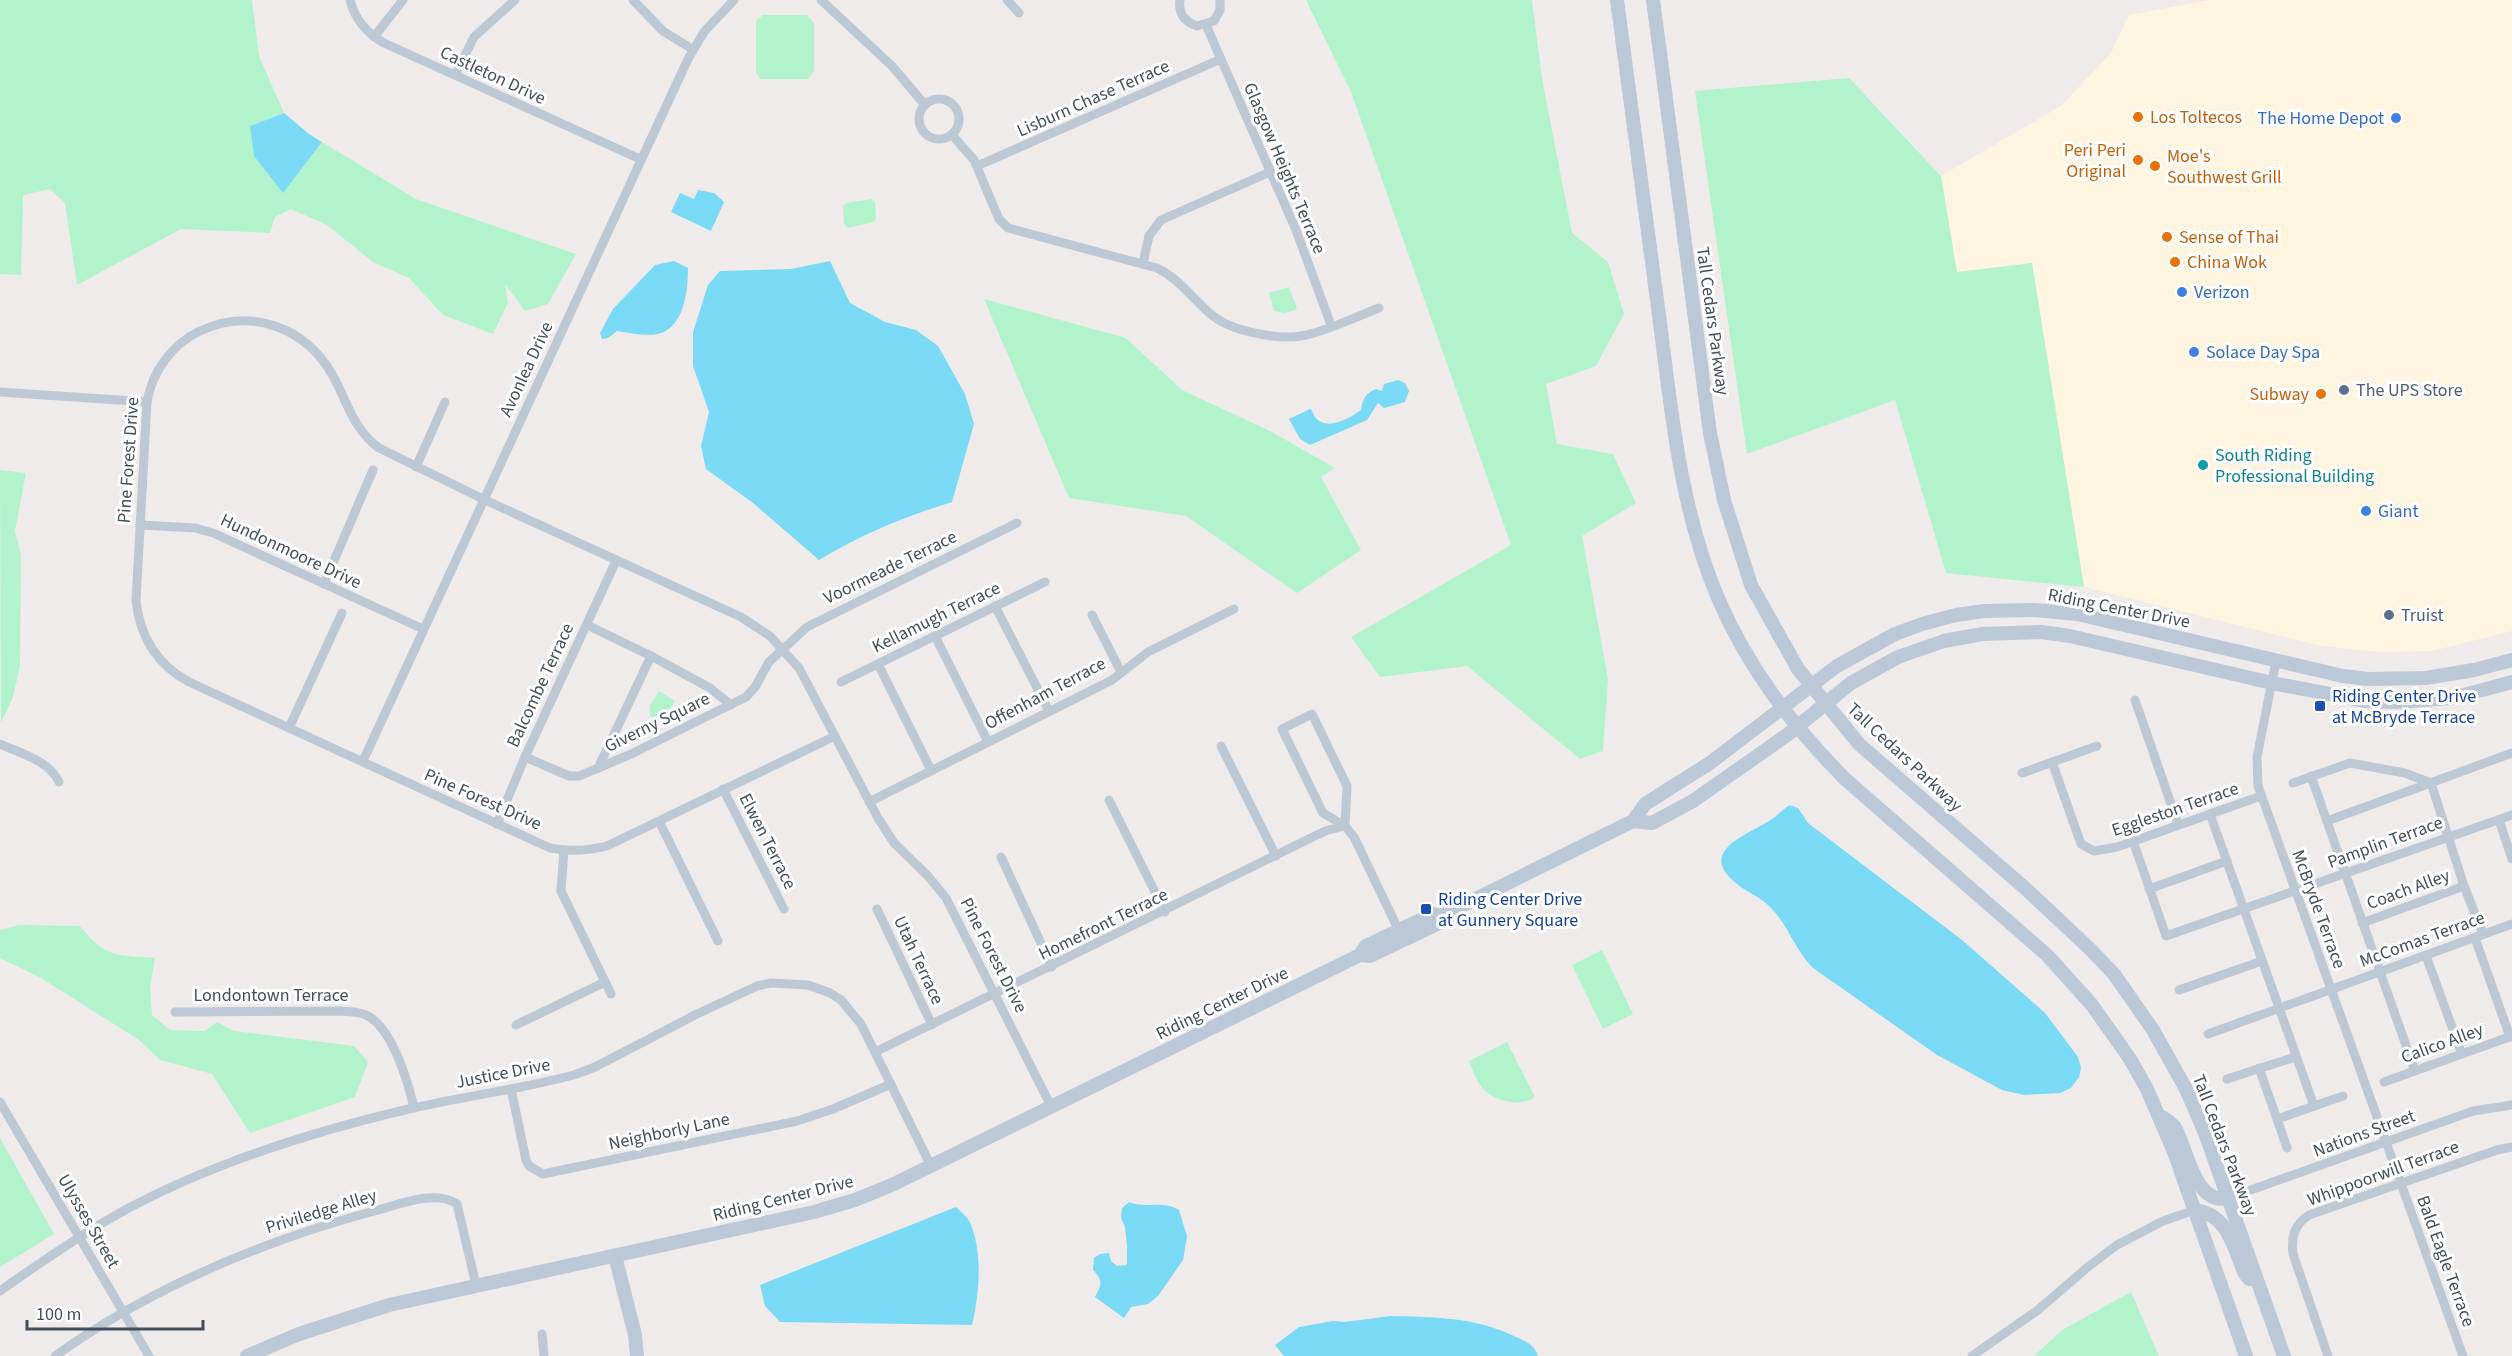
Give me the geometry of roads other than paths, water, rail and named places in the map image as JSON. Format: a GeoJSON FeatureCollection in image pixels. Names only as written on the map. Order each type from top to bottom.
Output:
{"type":"FeatureCollection","features":[{"type":"Feature","properties":{"kind":"street","name":"Castleton Drive"},"geometry":{"type":"LineString","coordinates":[[350,0],[359,22],[374,37],[640,159]]}},
{"type":"Feature","properties":{"kind":"street"},"geometry":{"type":"LineString","coordinates":[[374,37],[403,0]]}},
{"type":"Feature","properties":{"kind":"street"},"geometry":{"type":"LineString","coordinates":[[455,75],[468,45],[480,30],[515,0]]}},
{"type":"Feature","properties":{"kind":"street"},"geometry":{"type":"LineString","coordinates":[[633,0],[663,31],[692,49]]}},
{"type":"Feature","properties":{"kind":"street","name":"Avonlea Drive"},"geometry":{"type":"LineString","coordinates":[[363,761],[692,49],[734,0]]}},
{"type":"Feature","properties":{"kind":"street"},"geometry":{"type":"LineString","coordinates":[[821,0],[892,66],[926,105]]}},
{"type":"Feature","properties":{"kind":"street"},"geometry":{"type":"LineString","coordinates":[[1007,0],[1018,13]]}},
{"type":"Feature","properties":{"kind":"street"},"geometry":{"type":"LineString","coordinates":[[1180,0],[1179,10],[1186,21],[1197,26],[1206,25],[1218,16],[1220,0]]}},
{"type":"Feature","properties":{"kind":"street"},"geometry":{"type":"LineString","coordinates":[[1617,0],[1666,370],[1687,494],[1706,566],[1718,598],[1747,656],[1781,708],[1797,727],[1845,779],[2048,956],[2073,982],[2130,1059],[2160,1116],[2247,1356]]}},
{"type":"Feature","properties":{"kind":"street","name":"Tall Cedars Parkway"},"geometry":{"type":"LineString","coordinates":[[1653,0],[1705,400],[1724,500],[1751,585],[1798,669],[1859,744],[2043,904],[2114,974],[2154,1030],[2186,1089],[2205,1133],[2284,1356]]}},
{"type":"Feature","properties":{"kind":"street","name":"Glasgow Heights Terrace"},"geometry":{"type":"LineString","coordinates":[[1206,25],[1296,230],[1331,325]]}},
{"type":"Feature","properties":{"kind":"street","name":"Lisburn Chase Terrace"},"geometry":{"type":"LineString","coordinates":[[978,166],[1221,59]]}},
{"type":"Feature","properties":{"kind":"street"},"geometry":{"type":"LineString","coordinates":[[936,100],[952,104],[959,120],[952,135],[936,139],[926,134],[919,120],[926,105],[936,100]]}},
{"type":"Feature","properties":{"kind":"street"},"geometry":{"type":"LineString","coordinates":[[952,135],[978,166],[999,219],[1008,228],[1143,264],[1174,277],[1211,315],[1228,325],[1255,332],[1301,336],[1379,308]]}},
{"type":"Feature","properties":{"kind":"street"},"geometry":{"type":"LineString","coordinates":[[1143,264],[1149,236],[1161,220],[1270,172]]}},
{"type":"Feature","properties":{"kind":"street","name":"Pine Forest Drive"},"geometry":{"type":"LineString","coordinates":[[836,736],[607,846],[587,851],[564,850],[550,848],[189,682],[165,666],[156,656],[143,632],[136,601],[147,402],[160,367],[177,345],[191,334],[220,322],[253,320],[276,325],[298,336],[316,351],[333,376],[349,413],[368,440],[416,467],[741,617],[762,629],[783,648],[808,681],[836,736],[869,802],[894,843],[928,876],[946,898],[1052,1108]]}},
{"type":"Feature","properties":{"kind":"street"},"geometry":{"type":"LineString","coordinates":[[0,392],[147,402]]}},
{"type":"Feature","properties":{"kind":"street"},"geometry":{"type":"LineString","coordinates":[[416,467],[445,402]]}},
{"type":"Feature","properties":{"kind":"street"},"geometry":{"type":"LineString","coordinates":[[324,584],[373,470]]}},
{"type":"Feature","properties":{"kind":"street","name":"Voormeade Terrace"},"geometry":{"type":"LineString","coordinates":[[783,648],[811,624],[1017,523]]}},
{"type":"Feature","properties":{"kind":"street","name":"Hundonmoore Drive"},"geometry":{"type":"LineString","coordinates":[[140,525],[205,530],[423,629]]}},
{"type":"Feature","properties":{"kind":"street","name":"Balcombe Terrace"},"geometry":{"type":"LineString","coordinates":[[497,824],[525,757],[616,561]]}},
{"type":"Feature","properties":{"kind":"street","name":"Kellamugh Terrace"},"geometry":{"type":"LineString","coordinates":[[841,682],[1045,582]]}},
{"type":"Feature","properties":{"kind":"street"},"geometry":{"type":"LineString","coordinates":[[995,606],[1049,711]]}},
{"type":"Feature","properties":{"kind":"street","name":"Offenham Terrace"},"geometry":{"type":"LineString","coordinates":[[869,802],[1112,680],[1148,652],[1234,609]]}},
{"type":"Feature","properties":{"kind":"street","name":"Riding Center Drive"},"geometry":{"type":"LineString","coordinates":[[1360,955],[1370,956],[1429,928],[1437,924],[1443,915],[1634,821],[1645,804],[1710,763],[1810,685],[1873,644],[1922,624],[1984,611],[2035,609],[2077,614],[2343,676],[2387,680],[2447,675],[2512,660]]}},
{"type":"Feature","properties":{"kind":"street"},"geometry":{"type":"LineString","coordinates":[[289,728],[342,613]]}},
{"type":"Feature","properties":{"kind":"street"},"geometry":{"type":"LineString","coordinates":[[1092,615],[1121,672]]}},
{"type":"Feature","properties":{"kind":"street","name":"Giverny Square"},"geometry":{"type":"LineString","coordinates":[[586,625],[651,656],[710,688],[730,705]]}},
{"type":"Feature","properties":{"kind":"street","name":"Riding Center Drive"},"geometry":{"type":"LineString","coordinates":[[1634,821],[1652,823],[1667,817],[1719,784],[1797,727],[1851,683],[1906,654],[1951,639],[2011,631],[2070,636],[2339,697],[2396,702],[2452,698],[2512,682]]}},
{"type":"Feature","properties":{"kind":"street"},"geometry":{"type":"LineString","coordinates":[[935,636],[988,742]]}},
{"type":"Feature","properties":{"kind":"street","name":"Giverny Square"},"geometry":{"type":"LineString","coordinates":[[525,757],[569,776],[579,777],[629,755],[730,705],[753,691],[765,667],[783,648]]}},
{"type":"Feature","properties":{"kind":"street","name":"Giverny Square"},"geometry":{"type":"LineString","coordinates":[[598,768],[651,656]]}},
{"type":"Feature","properties":{"kind":"street","name":"McBryde Terrace"},"geometry":{"type":"LineString","coordinates":[[2276,661],[2257,757],[2256,778],[2386,1143]]}},
{"type":"Feature","properties":{"kind":"street"},"geometry":{"type":"LineString","coordinates":[[878,664],[931,770]]}},
{"type":"Feature","properties":{"kind":"street"},"geometry":{"type":"LineString","coordinates":[[2134,700],[2178,824]]}},
{"type":"Feature","properties":{"kind":"street"},"geometry":{"type":"LineString","coordinates":[[1345,826],[1347,786],[1312,714],[1282,729],[1323,813],[1345,826],[1353,837],[1400,933]]}},
{"type":"Feature","properties":{"kind":"street"},"geometry":{"type":"LineString","coordinates":[[0,744],[45,764],[53,771],[59,782]]}},
{"type":"Feature","properties":{"kind":"street"},"geometry":{"type":"LineString","coordinates":[[1221,746],[1276,856]]}},
{"type":"Feature","properties":{"kind":"street"},"geometry":{"type":"LineString","coordinates":[[2022,773],[2097,746]]}},
{"type":"Feature","properties":{"kind":"street"},"geometry":{"type":"LineString","coordinates":[[2327,821],[2512,753]]}},
{"type":"Feature","properties":{"kind":"street","name":"Eggleston Terrace"},"geometry":{"type":"LineString","coordinates":[[2052,762],[2079,838],[2085,847],[2094,851],[2103,851],[2261,796]]}},
{"type":"Feature","properties":{"kind":"street"},"geometry":{"type":"LineString","coordinates":[[2293,783],[2340,766],[2357,763],[2419,776],[2431,783]]}},
{"type":"Feature","properties":{"kind":"street","name":"Coach Alley"},"geometry":{"type":"LineString","coordinates":[[2311,777],[2415,1071]]}},
{"type":"Feature","properties":{"kind":"street","name":"Coach Alley"},"geometry":{"type":"LineString","coordinates":[[2431,783],[2511,1036]]}},
{"type":"Feature","properties":{"kind":"street","name":"Elwen Terrace"},"geometry":{"type":"LineString","coordinates":[[723,789],[784,909]]}},
{"type":"Feature","properties":{"kind":"street"},"geometry":{"type":"LineString","coordinates":[[1109,800],[1164,912]]}},
{"type":"Feature","properties":{"kind":"street"},"geometry":{"type":"LineString","coordinates":[[2210,814],[2314,1106]]}},
{"type":"Feature","properties":{"kind":"street","name":"Pamplin Terrace"},"geometry":{"type":"LineString","coordinates":[[2149,889],[2166,936],[2512,815]]}},
{"type":"Feature","properties":{"kind":"street"},"geometry":{"type":"LineString","coordinates":[[2499,820],[2512,859]]}},
{"type":"Feature","properties":{"kind":"street"},"geometry":{"type":"LineString","coordinates":[[658,821],[718,940]]}},
{"type":"Feature","properties":{"kind":"street","name":"Homefront Terrace"},"geometry":{"type":"LineString","coordinates":[[875,1052],[1164,912],[1324,831],[1345,826]]}},
{"type":"Feature","properties":{"kind":"street"},"geometry":{"type":"LineString","coordinates":[[2133,841],[2149,889],[2227,861]]}},
{"type":"Feature","properties":{"kind":"street"},"geometry":{"type":"LineString","coordinates":[[564,850],[561,891],[611,994]]}},
{"type":"Feature","properties":{"kind":"street"},"geometry":{"type":"LineString","coordinates":[[1000,857],[1052,967]]}},
{"type":"Feature","properties":{"kind":"street","name":"Coach Alley"},"geometry":{"type":"LineString","coordinates":[[2362,923],[2464,886]]}},
{"type":"Feature","properties":{"kind":"street","name":"Utah Terrace"},"geometry":{"type":"LineString","coordinates":[[877,909],[932,1025]]}},
{"type":"Feature","properties":{"kind":"street","name":"Riding Center Drive"},"geometry":{"type":"LineString","coordinates":[[247,1356],[342,1319],[389,1305],[814,1212],[855,1200],[1052,1108],[1360,955],[1366,946],[1400,933],[1433,914],[1443,915]]}},
{"type":"Feature","properties":{"kind":"street","name":"McComas Terrace"},"geometry":{"type":"LineString","coordinates":[[2208,1034],[2512,924]]}},
{"type":"Feature","properties":{"kind":"street"},"geometry":{"type":"LineString","coordinates":[[2426,956],[2462,1054]]}},
{"type":"Feature","properties":{"kind":"street"},"geometry":{"type":"LineString","coordinates":[[2179,990],[2262,961]]}},
{"type":"Feature","properties":{"kind":"street"},"geometry":{"type":"LineString","coordinates":[[516,1025],[605,982]]}},
{"type":"Feature","properties":{"kind":"street","name":"Justice Drive"},"geometry":{"type":"LineString","coordinates":[[0,1291],[79,1237],[120,1213],[165,1191],[253,1155],[414,1108],[557,1080],[595,1067],[721,1002],[757,986],[771,983],[808,986],[830,993],[841,1000],[861,1024],[931,1166]]}},
{"type":"Feature","properties":{"kind":"street","name":"Londontown Terrace"},"geometry":{"type":"LineString","coordinates":[[175,1012],[340,1011],[363,1014],[382,1028],[405,1073],[414,1108]]}},
{"type":"Feature","properties":{"kind":"street","name":"Calico Alley"},"geometry":{"type":"LineString","coordinates":[[2384,1082],[2511,1036]]}},
{"type":"Feature","properties":{"kind":"street"},"geometry":{"type":"LineString","coordinates":[[2227,1079],[2295,1056]]}},
{"type":"Feature","properties":{"kind":"street"},"geometry":{"type":"LineString","coordinates":[[2259,1068],[2287,1148]]}},
{"type":"Feature","properties":{"kind":"street","name":"Neighborly Lane"},"geometry":{"type":"LineString","coordinates":[[511,1089],[526,1160],[535,1172],[543,1174],[797,1121],[834,1109],[891,1084]]}},
{"type":"Feature","properties":{"kind":"street"},"geometry":{"type":"LineString","coordinates":[[2277,1119],[2343,1096]]}},
{"type":"Feature","properties":{"kind":"street","name":"Ulysses Street"},"geometry":{"type":"LineString","coordinates":[[0,1102],[149,1356]]}},
{"type":"Feature","properties":{"kind":"street","name":"Nations Street"},"geometry":{"type":"LineString","coordinates":[[2228,1198],[2473,1111],[2512,1105]]}},
{"type":"Feature","properties":{"kind":"street"},"geometry":{"type":"LineString","coordinates":[[2160,1116],[2174,1126],[2189,1167],[2198,1182],[2211,1195],[2223,1200],[2228,1198]]}},
{"type":"Feature","properties":{"kind":"street","name":"Bald Eagle Terrace"},"geometry":{"type":"LineString","coordinates":[[2386,1143],[2463,1356]]}},
{"type":"Feature","properties":{"kind":"street","name":"Whippoorwill Terrace"},"geometry":{"type":"LineString","coordinates":[[2328,1356],[2295,1263],[2292,1246],[2294,1230],[2300,1221],[2309,1215],[2497,1150],[2512,1147]]}},
{"type":"Feature","properties":{"kind":"street","name":"Priviledge Alley"},"geometry":{"type":"LineString","coordinates":[[123,1312],[213,1266],[292,1235],[394,1206],[435,1197],[449,1198],[458,1204],[476,1285]]}},
{"type":"Feature","properties":{"kind":"street"},"geometry":{"type":"LineString","coordinates":[[1972,1356],[2038,1310],[2089,1266],[2118,1245],[2163,1221],[2195,1210],[2206,1212],[2227,1230],[2245,1274],[2258,1285]]}},
{"type":"Feature","properties":{"kind":"street"},"geometry":{"type":"LineString","coordinates":[[615,1256],[635,1335],[637,1356]]}},
{"type":"Feature","properties":{"kind":"street"},"geometry":{"type":"LineString","coordinates":[[55,1356],[123,1312]]}},
{"type":"Feature","properties":{"kind":"street"},"geometry":{"type":"LineString","coordinates":[[542,1334],[544,1356]]}},
{"type":"Feature","properties":{"kind":"water"},"geometry":{"type":"Polygon","coordinates":[[[284,113],[322,142],[283,193],[254,156],[250,126],[284,113]]]}},
{"type":"Feature","properties":{"kind":"water"},"geometry":{"type":"Polygon","coordinates":[[[698,190],[714,193],[724,202],[711,231],[671,212],[680,193],[694,199],[698,190]]]}},
{"type":"Feature","properties":{"kind":"water"},"geometry":{"type":"Polygon","coordinates":[[[674,261],[688,268],[684,304],[677,321],[659,334],[641,335],[617,331],[608,338],[602,339],[600,333],[613,309],[655,265],[674,261]]]}},
{"type":"Feature","properties":{"kind":"water"},"geometry":{"type":"Polygon","coordinates":[[[830,261],[850,303],[885,322],[916,330],[938,346],[965,394],[974,424],[952,502],[884,527],[819,560],[753,503],[706,469],[701,446],[709,412],[693,366],[693,332],[708,285],[720,271],[791,269],[830,261]]]}},
{"type":"Feature","properties":{"kind":"water"},"geometry":{"type":"Polygon","coordinates":[[[1398,380],[1405,383],[1409,391],[1405,402],[1384,408],[1378,403],[1367,420],[1310,445],[1300,439],[1289,419],[1310,409],[1320,421],[1338,422],[1361,410],[1364,399],[1369,393],[1376,389],[1382,391],[1384,384],[1398,380]]]}},
{"type":"Feature","properties":{"kind":"water"},"geometry":{"type":"Polygon","coordinates":[[[1790,805],[1798,808],[1808,823],[1962,940],[2045,1013],[2078,1057],[2081,1068],[2079,1077],[2071,1088],[2060,1093],[2024,1095],[2002,1090],[1937,1055],[1806,961],[1771,908],[1737,884],[1725,872],[1721,862],[1723,853],[1730,845],[1790,805]]]}},
{"type":"Feature","properties":{"kind":"water"},"geometry":{"type":"Polygon","coordinates":[[[1129,1202],[1173,1207],[1179,1210],[1187,1236],[1183,1260],[1158,1296],[1148,1304],[1131,1307],[1124,1318],[1095,1297],[1100,1283],[1099,1277],[1093,1270],[1094,1258],[1100,1254],[1109,1253],[1111,1261],[1117,1266],[1127,1265],[1125,1227],[1121,1218],[1122,1208],[1129,1202]]]}},
{"type":"Feature","properties":{"kind":"water"},"geometry":{"type":"Polygon","coordinates":[[[956,1207],[970,1222],[977,1249],[978,1288],[972,1325],[780,1322],[765,1306],[760,1285],[956,1207]]]}},
{"type":"Feature","properties":{"kind":"water"},"geometry":{"type":"Polygon","coordinates":[[[1390,1316],[1453,1319],[1484,1325],[1525,1341],[1532,1346],[1538,1356],[1284,1356],[1275,1345],[1299,1327],[1333,1321],[1345,1322],[1390,1316]]]}},
{"type":"Feature","properties":{"kind":"place","name":"Los Toltecos"},"geometry":{"type":"Point","coordinates":[2138,117]}},
{"type":"Feature","properties":{"kind":"place","name":"The Home Depot"},"geometry":{"type":"Point","coordinates":[2396,118]}},
{"type":"Feature","properties":{"kind":"place","name":"Peri Peri Original"},"geometry":{"type":"Point","coordinates":[2138,160]}},
{"type":"Feature","properties":{"kind":"place","name":"Moe's Southwest Grill"},"geometry":{"type":"Point","coordinates":[2155,166]}},
{"type":"Feature","properties":{"kind":"place","name":"Sense of Thai"},"geometry":{"type":"Point","coordinates":[2167,237]}},
{"type":"Feature","properties":{"kind":"place","name":"China Wok"},"geometry":{"type":"Point","coordinates":[2175,262]}},
{"type":"Feature","properties":{"kind":"place","name":"Verizon"},"geometry":{"type":"Point","coordinates":[2182,292]}},
{"type":"Feature","properties":{"kind":"place","name":"Solace Day Spa"},"geometry":{"type":"Point","coordinates":[2194,352]}},
{"type":"Feature","properties":{"kind":"place","name":"The UPS Store"},"geometry":{"type":"Point","coordinates":[2344,390]}},
{"type":"Feature","properties":{"kind":"place","name":"Subway"},"geometry":{"type":"Point","coordinates":[2321,394]}},
{"type":"Feature","properties":{"kind":"place","name":"South Riding Professional Building"},"geometry":{"type":"Point","coordinates":[2203,465]}},
{"type":"Feature","properties":{"kind":"place","name":"Giant"},"geometry":{"type":"Point","coordinates":[2366,511]}},
{"type":"Feature","properties":{"kind":"place","name":"Truist"},"geometry":{"type":"Point","coordinates":[2389,615]}},
{"type":"Feature","properties":{"kind":"place","name":"Riding Center Drive at McBryde Terrace"},"geometry":{"type":"Point","coordinates":[2320,706]}},
{"type":"Feature","properties":{"kind":"place","name":"Riding Center Drive at Gunnery Square"},"geometry":{"type":"Point","coordinates":[1426,909]}}]}
